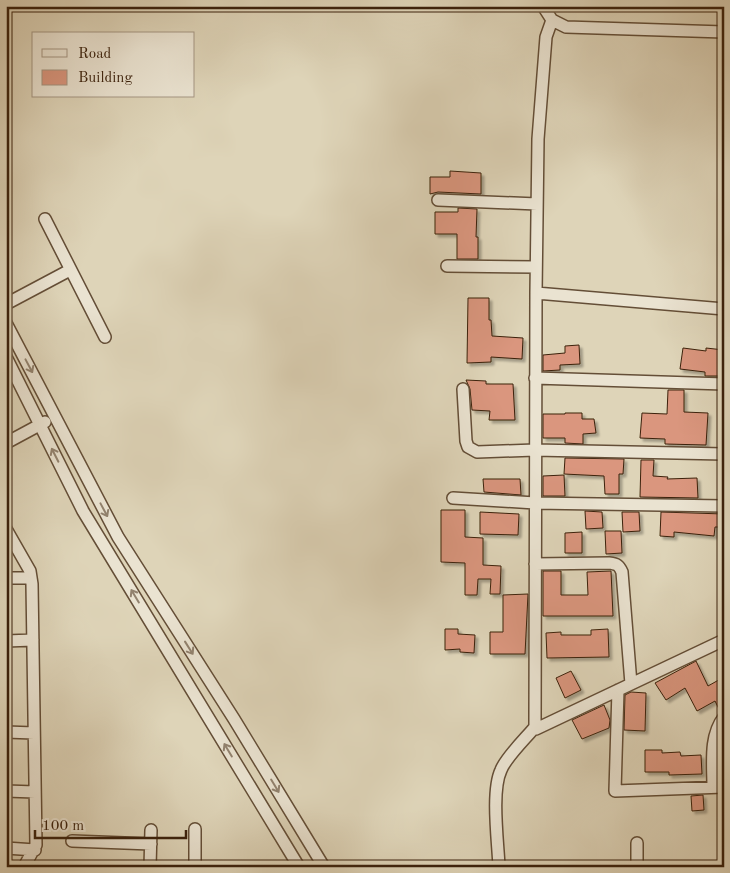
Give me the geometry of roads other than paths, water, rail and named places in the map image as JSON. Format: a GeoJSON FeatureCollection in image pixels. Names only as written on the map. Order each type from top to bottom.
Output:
{"type":"FeatureCollection","features":[{"type":"Feature","properties":{"kind":"street"},"geometry":{"type":"LineString","coordinates":[[544,6],[552,20],[566,27],[724,32]]}},
{"type":"Feature","properties":{"kind":"street"},"geometry":{"type":"LineString","coordinates":[[499,867],[495,810],[500,770],[535,727],[538,139],[546,37],[552,20]]}},
{"type":"Feature","properties":{"kind":"street"},"geometry":{"type":"LineString","coordinates":[[438,200],[537,204]]}},
{"type":"Feature","properties":{"kind":"street"},"geometry":{"type":"LineString","coordinates":[[45,219],[105,337]]}},
{"type":"Feature","properties":{"kind":"street"},"geometry":{"type":"LineString","coordinates":[[447,266],[536,267]]}},
{"type":"Feature","properties":{"kind":"street"},"geometry":{"type":"LineString","coordinates":[[6,304],[70,270]]}},
{"type":"Feature","properties":{"kind":"street"},"geometry":{"type":"LineString","coordinates":[[536,293],[724,309]]}},
{"type":"Feature","properties":{"kind":"street"},"geometry":{"type":"LineString","coordinates":[[6,323],[118,536],[234,719],[324,867]]}},
{"type":"Feature","properties":{"kind":"street"},"geometry":{"type":"LineString","coordinates":[[6,357],[84,511],[299,867]]}},
{"type":"Feature","properties":{"kind":"street"},"geometry":{"type":"LineString","coordinates":[[536,378],[724,384]]}},
{"type":"Feature","properties":{"kind":"street"},"geometry":{"type":"LineString","coordinates":[[462,389],[466,441],[472,451],[535,450],[724,454]]}},
{"type":"Feature","properties":{"kind":"street"},"geometry":{"type":"LineString","coordinates":[[6,442],[55,416]]}},
{"type":"Feature","properties":{"kind":"street"},"geometry":{"type":"LineString","coordinates":[[452,498],[535,503],[724,506]]}},
{"type":"Feature","properties":{"kind":"street"},"geometry":{"type":"LineString","coordinates":[[6,529],[30,571],[31,578],[35,850],[24,867]]}},
{"type":"Feature","properties":{"kind":"street"},"geometry":{"type":"LineString","coordinates":[[535,564],[609,563],[620,567],[622,572],[631,684]]}},
{"type":"Feature","properties":{"kind":"street"},"geometry":{"type":"LineString","coordinates":[[6,578],[31,578]]}},
{"type":"Feature","properties":{"kind":"street"},"geometry":{"type":"LineString","coordinates":[[146,614],[161,604]]}},
{"type":"Feature","properties":{"kind":"street"},"geometry":{"type":"LineString","coordinates":[[6,641],[33,640]]}},
{"type":"Feature","properties":{"kind":"street"},"geometry":{"type":"LineString","coordinates":[[535,727],[536,729],[724,640]]}},
{"type":"Feature","properties":{"kind":"street"},"geometry":{"type":"LineString","coordinates":[[618,690],[615,791],[718,787],[713,746],[719,725],[724,717]]}},
{"type":"Feature","properties":{"kind":"street"},"geometry":{"type":"LineString","coordinates":[[6,732],[34,733]]}},
{"type":"Feature","properties":{"kind":"street"},"geometry":{"type":"LineString","coordinates":[[6,791],[35,792]]}},
{"type":"Feature","properties":{"kind":"street"},"geometry":{"type":"LineString","coordinates":[[195,829],[195,867]]}},
{"type":"Feature","properties":{"kind":"street"},"geometry":{"type":"LineString","coordinates":[[150,867],[151,830]]}},
{"type":"Feature","properties":{"kind":"street"},"geometry":{"type":"LineString","coordinates":[[72,841],[150,844]]}},
{"type":"Feature","properties":{"kind":"street"},"geometry":{"type":"LineString","coordinates":[[637,843],[637,867]]}},
{"type":"Feature","properties":{"kind":"street"},"geometry":{"type":"LineString","coordinates":[[6,848],[35,850]]}}]}
